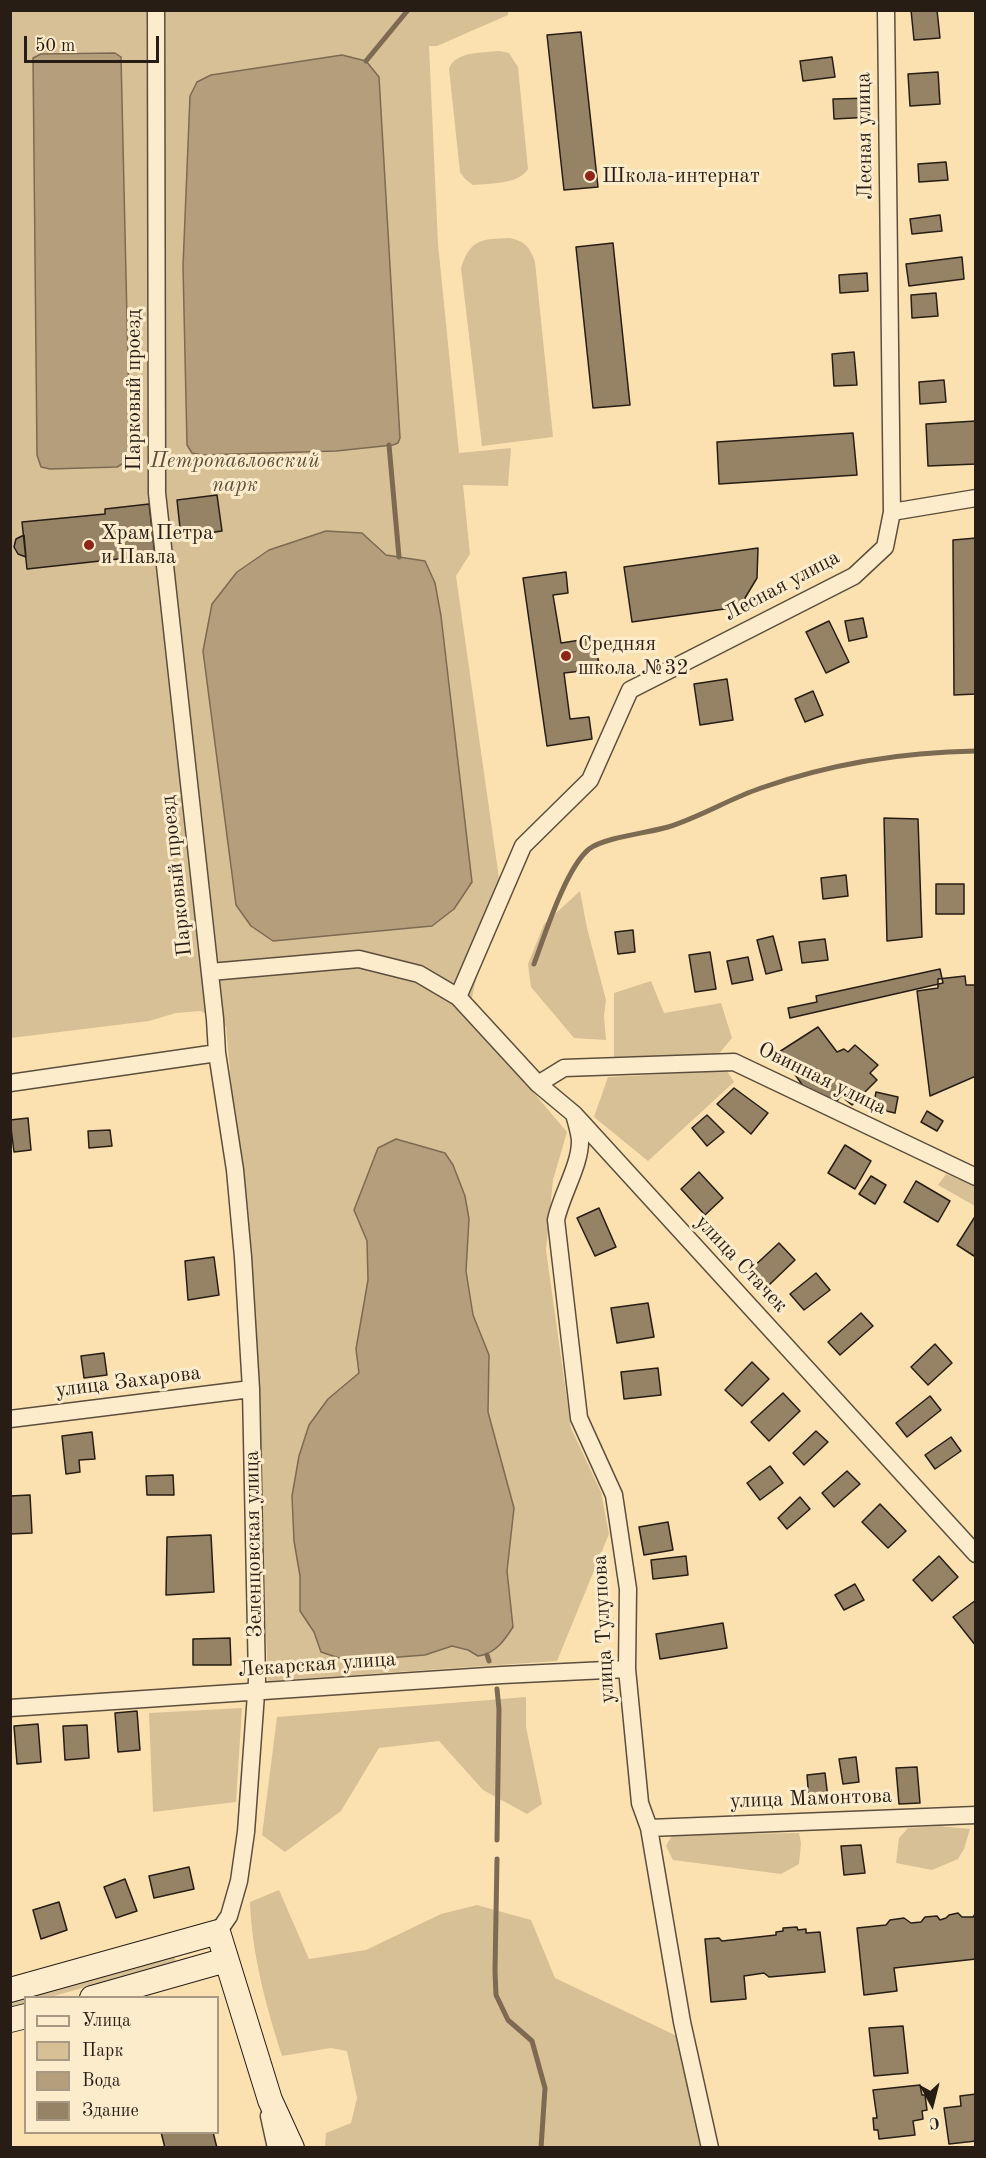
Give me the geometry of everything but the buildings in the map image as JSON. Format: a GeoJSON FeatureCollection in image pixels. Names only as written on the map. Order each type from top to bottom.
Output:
{"type":"FeatureCollection","features":[{"type":"Feature","properties":{"kind":"main road"},"geometry":{"type":"LineString","coordinates":[[10,1990],[218,1932],[270,2100],[292,2148]]}},
{"type":"Feature","properties":{"kind":"main road"},"geometry":{"type":"LineString","coordinates":[[99,1996],[226,1960]]}},
{"type":"Feature","properties":{"kind":"street","name":"Парковый проезд"},"geometry":{"type":"LineString","coordinates":[[156,10],[157,493],[215,1018]]}},
{"type":"Feature","properties":{"kind":"street","name":"Лесная улица"},"geometry":{"type":"LineString","coordinates":[[464,1003],[523,846],[590,780],[630,690],[854,576],[885,547],[892,512],[886,10]]}},
{"type":"Feature","properties":{"kind":"street"},"geometry":{"type":"LineString","coordinates":[[892,512],[975,498]]}},
{"type":"Feature","properties":{"kind":"street","name":"улица Стачек"},"geometry":{"type":"LineString","coordinates":[[210,972],[359,959],[419,974],[464,1003],[538,1084],[574,1114],[975,1554]]}},
{"type":"Feature","properties":{"kind":"street","name":"Зеленцовская улица"},"geometry":{"type":"LineString","coordinates":[[215,1018],[217,1053],[235,1170],[243,1257],[251,1389],[257,1680],[246,1832],[239,1881],[229,1916],[218,1932]]}},
{"type":"Feature","properties":{"kind":"street"},"geometry":{"type":"LineString","coordinates":[[10,1083],[217,1053]]}},
{"type":"Feature","properties":{"kind":"street","name":"Овинная улица"},"geometry":{"type":"LineString","coordinates":[[538,1084],[564,1068],[734,1062],[975,1177]]}},
{"type":"Feature","properties":{"kind":"street","name":"улица Тулупова"},"geometry":{"type":"LineString","coordinates":[[574,1114],[580,1142],[556,1220],[579,1418],[614,1495],[628,1589],[627,1669],[640,1803],[649,1828],[682,2022],[710,2148]]}},
{"type":"Feature","properties":{"kind":"street","name":"улица Захарова"},"geometry":{"type":"LineString","coordinates":[[10,1419],[251,1389]]}},
{"type":"Feature","properties":{"kind":"street","name":"Лекарская улица"},"geometry":{"type":"LineString","coordinates":[[10,1708],[502,1675],[627,1669]]}},
{"type":"Feature","properties":{"kind":"street","name":"улица Мамонтова"},"geometry":{"type":"LineString","coordinates":[[649,1828],[975,1815]]}},
{"type":"Feature","properties":{"kind":"street"},"geometry":{"type":"LineString","coordinates":[[257,2060],[276,2148]]}},
{"type":"Feature","properties":{"kind":"green space","name":"Петропавловский парк"},"geometry":{"type":"Polygon","coordinates":[[[10,11],[508,11],[508,15],[437,46],[429,46],[438,244],[459,453],[511,448],[508,486],[463,485],[470,554],[456,576],[499,878],[468,1015],[567,1132],[553,1180],[546,1250],[571,1428],[601,1492],[609,1534],[557,1661],[268,1681],[252,1323],[226,1027],[201,1011],[176,1013],[149,1021],[11,1038],[10,11]]]}},
{"type":"Feature","properties":{"kind":"green space"},"geometry":{"type":"Polygon","coordinates":[[[499,51],[509,53],[518,67],[528,169],[511,181],[473,185],[460,172],[449,69],[452,63],[463,56],[499,51]]]}},
{"type":"Feature","properties":{"kind":"green space"},"geometry":{"type":"Polygon","coordinates":[[[509,238],[526,246],[535,262],[553,437],[482,446],[461,268],[468,251],[478,242],[509,238]]]}},
{"type":"Feature","properties":{"kind":"green space"},"geometry":{"type":"Polygon","coordinates":[[[580,891],[606,1000],[604,1016],[606,1040],[574,1038],[531,987],[528,964],[544,924],[580,891]]]}},
{"type":"Feature","properties":{"kind":"green space"},"geometry":{"type":"Polygon","coordinates":[[[651,981],[664,1013],[721,1003],[732,1038],[718,1055],[614,1059],[614,993],[651,981]]]}},
{"type":"Feature","properties":{"kind":"green space"},"geometry":{"type":"Polygon","coordinates":[[[727,1071],[734,1082],[648,1161],[594,1117],[608,1077],[727,1071]]]}},
{"type":"Feature","properties":{"kind":"green space"},"geometry":{"type":"Polygon","coordinates":[[[946,1174],[975,1186],[975,1206],[938,1185],[946,1174]]]}},
{"type":"Feature","properties":{"kind":"green space"},"geometry":{"type":"Polygon","coordinates":[[[526,1697],[526,1727],[542,1804],[527,1814],[483,1790],[439,1741],[379,1748],[341,1811],[285,1852],[262,1835],[277,1717],[526,1697]]]}},
{"type":"Feature","properties":{"kind":"green space"},"geometry":{"type":"Polygon","coordinates":[[[242,1708],[236,1802],[153,1812],[149,1713],[242,1708]]]}},
{"type":"Feature","properties":{"kind":"green space"},"geometry":{"type":"Polygon","coordinates":[[[939,1826],[970,1829],[964,1849],[958,1859],[932,1870],[896,1863],[899,1838],[908,1828],[939,1826]]]}},
{"type":"Feature","properties":{"kind":"green space"},"geometry":{"type":"Polygon","coordinates":[[[799,1833],[801,1843],[799,1864],[781,1874],[673,1860],[666,1846],[672,1835],[799,1833]]]}},
{"type":"Feature","properties":{"kind":"green space"},"geometry":{"type":"Polygon","coordinates":[[[279,1890],[309,1959],[366,1950],[441,1914],[477,1905],[531,1920],[555,1978],[679,2037],[701,2147],[325,2147],[326,2133],[351,2123],[357,2098],[347,2051],[331,2048],[282,2056],[261,1980],[251,1922],[250,1902],[279,1890]]]}},
{"type":"Feature","properties":{"kind":"green space"},"geometry":{"type":"Polygon","coordinates":[[[174,1955],[176,1962],[54,1996],[29,1996],[174,1955]]]}},
{"type":"Feature","properties":{"kind":"green space"},"geometry":{"type":"Polygon","coordinates":[[[24,1997],[24,2004],[11,2008],[11,2001],[24,1997]]]}},
{"type":"Feature","properties":{"kind":"water"},"geometry":{"type":"Polygon","coordinates":[[[115,53],[121,57],[130,450],[127,461],[117,467],[50,469],[41,467],[37,455],[33,58],[41,54],[115,53]]]}},
{"type":"Feature","properties":{"kind":"water"},"geometry":{"type":"Polygon","coordinates":[[[342,55],[366,61],[379,77],[400,438],[398,443],[393,445],[336,451],[202,455],[192,453],[187,445],[183,266],[190,96],[197,82],[211,75],[342,55]]]}},
{"type":"Feature","properties":{"kind":"water"},"geometry":{"type":"Polygon","coordinates":[[[326,531],[362,533],[386,555],[425,561],[435,583],[441,616],[472,882],[454,909],[432,926],[273,941],[251,926],[236,905],[203,651],[212,604],[237,572],[269,550],[326,531]]]}},
{"type":"Feature","properties":{"kind":"water"},"geometry":{"type":"Polygon","coordinates":[[[396,1139],[445,1153],[453,1165],[465,1196],[469,1219],[466,1271],[473,1315],[489,1355],[488,1412],[514,1508],[507,1571],[513,1627],[494,1650],[484,1655],[478,1656],[468,1650],[452,1646],[425,1655],[348,1661],[321,1652],[314,1632],[300,1611],[300,1576],[294,1541],[292,1496],[299,1456],[309,1425],[328,1399],[359,1373],[356,1349],[368,1280],[367,1241],[354,1210],[378,1148],[396,1139]]]}},
{"type":"Feature","properties":{"kind":"waterway"},"geometry":{"type":"LineString","coordinates":[[366,61],[408,10]]}},
{"type":"Feature","properties":{"kind":"waterway"},"geometry":{"type":"LineString","coordinates":[[389,445],[399,557]]}},
{"type":"Feature","properties":{"kind":"waterway"},"geometry":{"type":"LineString","coordinates":[[534,964],[564,886],[580,858],[596,845],[616,838],[668,827],[749,792],[813,772],[894,757],[976,751]]}},
{"type":"Feature","properties":{"kind":"waterway"},"geometry":{"type":"LineString","coordinates":[[487,1655],[489,1661]]}},
{"type":"Feature","properties":{"kind":"waterway"},"geometry":{"type":"LineString","coordinates":[[497,1689],[499,1709],[497,1840]]}},
{"type":"Feature","properties":{"kind":"waterway"},"geometry":{"type":"LineString","coordinates":[[497,1859],[496,1995],[508,2020],[532,2041],[545,2088],[541,2148]]}},
{"type":"Feature","properties":{"kind":"place","name":"Школа-интернат"},"geometry":{"type":"Point","coordinates":[590,176]}},
{"type":"Feature","properties":{"kind":"place","name":"Храм Петра и Павла"},"geometry":{"type":"Point","coordinates":[89,545]}},
{"type":"Feature","properties":{"kind":"place","name":"Средняя школа №32"},"geometry":{"type":"Point","coordinates":[566,656]}}]}
